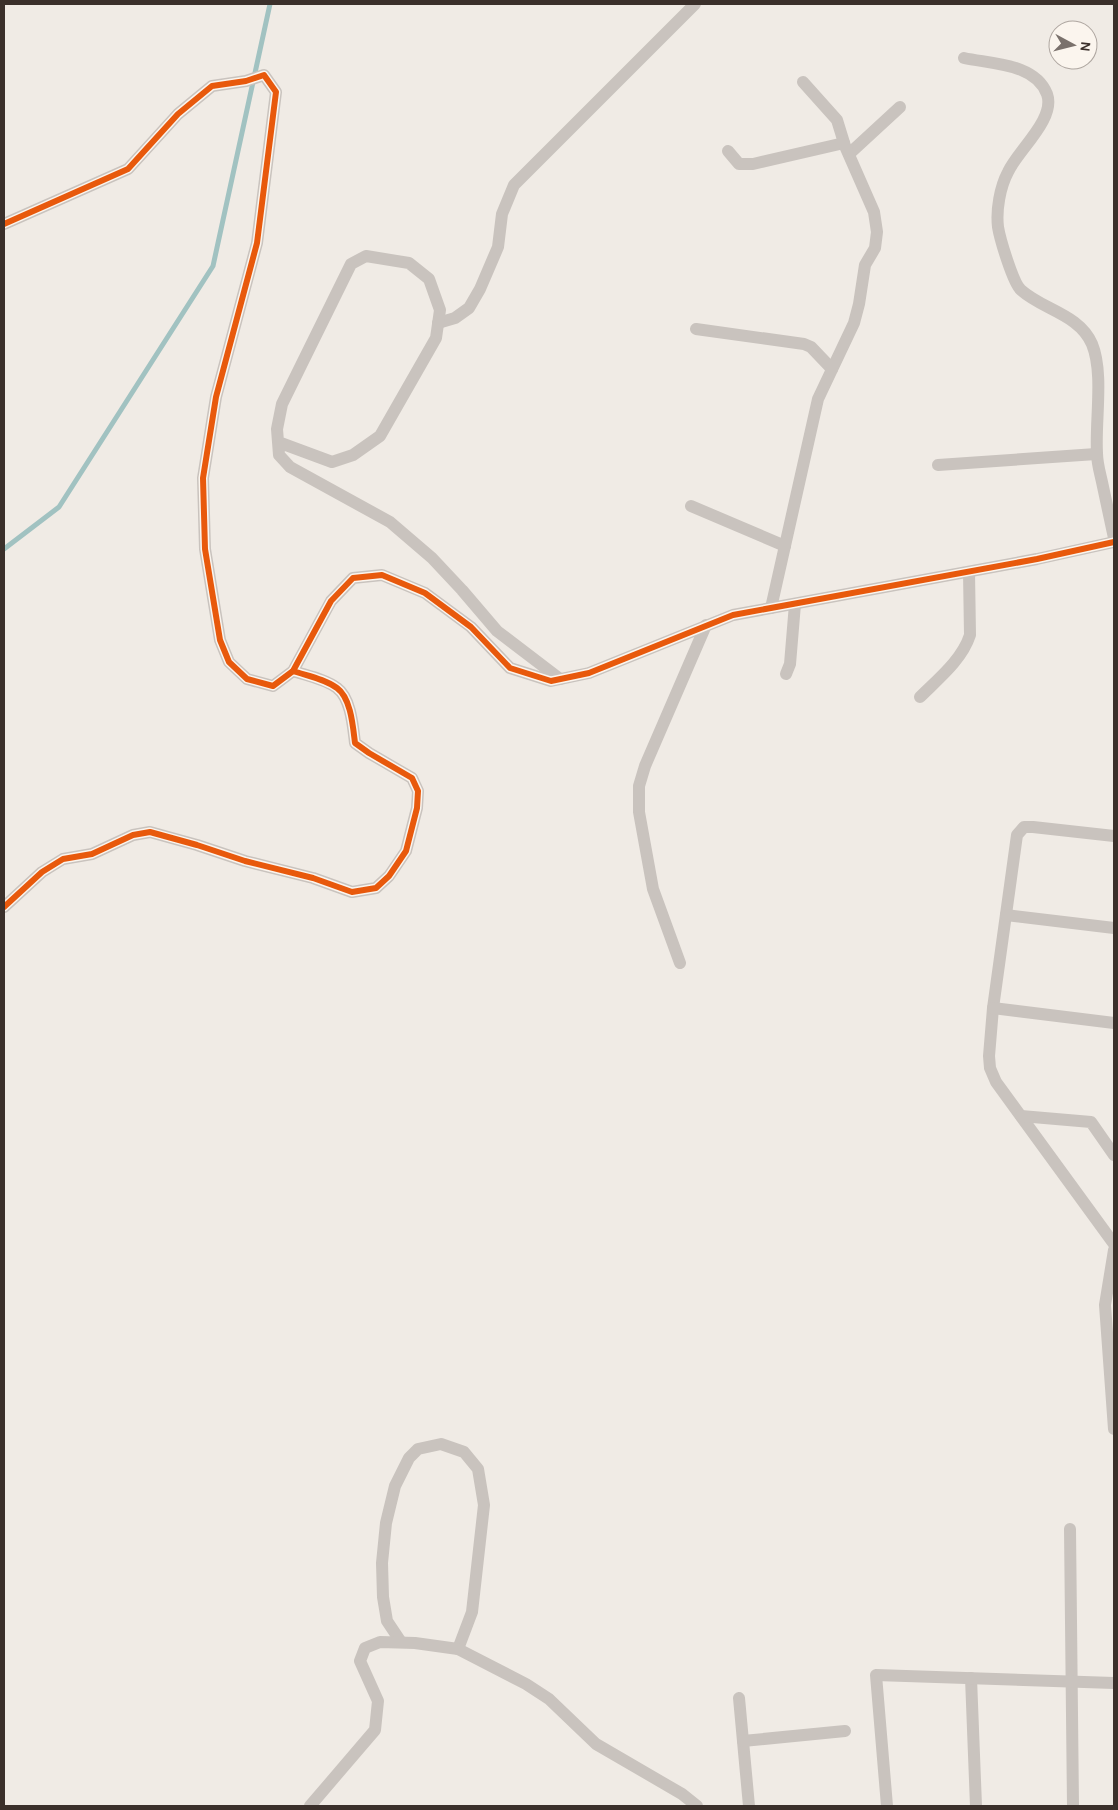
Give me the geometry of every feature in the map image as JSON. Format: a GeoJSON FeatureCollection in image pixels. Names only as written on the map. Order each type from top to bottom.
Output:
{"type":"FeatureCollection","features":[{"type":"Feature","properties":{"kind":"street"},"geometry":{"type":"LineString","coordinates":[[438,323],[455,318],[469,308],[480,289],[498,247],[502,214],[514,185],[695,4]]}},
{"type":"Feature","properties":{"kind":"street"},"geometry":{"type":"LineString","coordinates":[[964,58],[1021,69],[1035,78],[1046,92],[1049,105],[1044,120],[1008,172],[999,204],[997,219],[999,237],[1020,289],[1070,319],[1085,332],[1092,345],[1097,365],[1096,454],[1114,538]]}},
{"type":"Feature","properties":{"kind":"street"},"geometry":{"type":"LineString","coordinates":[[4,224],[128,169],[178,114],[212,86],[246,81],[264,75],[276,92],[256,243],[216,398],[203,478],[206,549],[220,640],[229,662],[247,679],[273,686],[293,671],[331,601],[353,578],[382,575],[425,594],[471,627],[510,668],[551,681],[589,673],[734,615],[1037,559],[1114,542]]}},
{"type":"Feature","properties":{"kind":"street"},"geometry":{"type":"LineString","coordinates":[[771,608],[818,399],[854,323],[865,265],[875,248],[877,232],[874,212],[846,148],[837,120],[803,82]]}},
{"type":"Feature","properties":{"kind":"street"},"geometry":{"type":"LineString","coordinates":[[728,151],[740,164],[753,164],[846,148],[900,107]]}},
{"type":"Feature","properties":{"kind":"street"},"geometry":{"type":"LineString","coordinates":[[278,442],[332,462],[354,455],[380,436],[436,338],[440,310],[429,280],[409,263],[366,256],[350,264],[282,404],[277,429],[279,456],[290,467],[390,522],[432,558],[497,631],[560,679]]}},
{"type":"Feature","properties":{"kind":"street"},"geometry":{"type":"LineString","coordinates":[[696,329],[804,344],[811,347],[832,369]]}},
{"type":"Feature","properties":{"kind":"street"},"geometry":{"type":"LineString","coordinates":[[938,465],[1096,454]]}},
{"type":"Feature","properties":{"kind":"street"},"geometry":{"type":"LineString","coordinates":[[691,506],[785,546]]}},
{"type":"Feature","properties":{"kind":"street"},"geometry":{"type":"LineString","coordinates":[[920,697],[949,668],[967,643],[970,635],[969,572]]}},
{"type":"Feature","properties":{"kind":"street"},"geometry":{"type":"LineString","coordinates":[[786,674],[791,658],[795,604]]}},
{"type":"Feature","properties":{"kind":"street"},"geometry":{"type":"LineString","coordinates":[[680,963],[652,889],[639,812],[639,786],[645,766],[706,625]]}},
{"type":"Feature","properties":{"kind":"street"},"geometry":{"type":"LineString","coordinates":[[4,907],[42,872],[63,859],[92,854],[133,835],[150,832],[197,845],[245,862],[313,878],[352,892],[376,888],[389,876],[406,851],[417,808],[418,791],[412,778],[355,743],[349,707],[338,689],[321,680],[293,671]]}},
{"type":"Feature","properties":{"kind":"street"},"geometry":{"type":"LineString","coordinates":[[1114,836],[1024,827],[1017,835],[993,1008],[989,1056],[990,1068],[996,1082],[1114,1244]]}},
{"type":"Feature","properties":{"kind":"street"},"geometry":{"type":"LineString","coordinates":[[1006,915],[1114,928]]}},
{"type":"Feature","properties":{"kind":"street"},"geometry":{"type":"LineString","coordinates":[[993,1008],[1114,1023]]}},
{"type":"Feature","properties":{"kind":"street"},"geometry":{"type":"LineString","coordinates":[[1021,1116],[1091,1122],[1114,1155]]}},
{"type":"Feature","properties":{"kind":"street"},"geometry":{"type":"LineString","coordinates":[[1114,1250],[1105,1305],[1114,1429]]}},
{"type":"Feature","properties":{"kind":"street"},"geometry":{"type":"LineString","coordinates":[[401,1642],[387,1621],[382,1564],[386,1523],[395,1486],[409,1458],[418,1449],[441,1444],[464,1452],[478,1470],[484,1505],[472,1612],[458,1649]]}},
{"type":"Feature","properties":{"kind":"street"},"geometry":{"type":"LineString","coordinates":[[1070,1529],[1074,1806]]}},
{"type":"Feature","properties":{"kind":"street"},"geometry":{"type":"LineString","coordinates":[[310,1806],[375,1730],[378,1701],[360,1661],[365,1648],[380,1642],[401,1642],[458,1649],[526,1684],[549,1699],[596,1744],[682,1794],[697,1806]]}},
{"type":"Feature","properties":{"kind":"street"},"geometry":{"type":"LineString","coordinates":[[887,1806],[876,1675],[1114,1683]]}},
{"type":"Feature","properties":{"kind":"street"},"geometry":{"type":"LineString","coordinates":[[971,1678],[976,1806]]}},
{"type":"Feature","properties":{"kind":"street"},"geometry":{"type":"LineString","coordinates":[[739,1698],[749,1806]]}},
{"type":"Feature","properties":{"kind":"street"},"geometry":{"type":"LineString","coordinates":[[743,1741],[845,1731]]}},
{"type":"Feature","properties":{"kind":"waterway"},"geometry":{"type":"LineString","coordinates":[[4,549],[59,507],[213,266],[270,4]]}},
{"type":"Feature","properties":{"kind":"cycle path"},"geometry":{"type":"LineString","coordinates":[[4,224],[128,169],[178,114],[212,86],[246,81],[264,75],[276,92],[257,243],[216,397],[203,478],[205,549],[220,640],[229,662],[247,679],[273,686],[293,671],[331,601],[353,578],[382,575],[425,593],[471,627],[510,668],[551,681],[589,673],[733,615],[1037,559],[1114,542]]}},
{"type":"Feature","properties":{"kind":"cycle path"},"geometry":{"type":"LineString","coordinates":[[4,907],[42,872],[63,859],[92,854],[133,835],[150,832],[245,861],[313,878],[352,892],[376,888],[389,876],[406,851],[417,808],[418,791],[412,778],[355,743],[348,706],[342,693],[337,688],[322,680],[293,671]]}}]}
